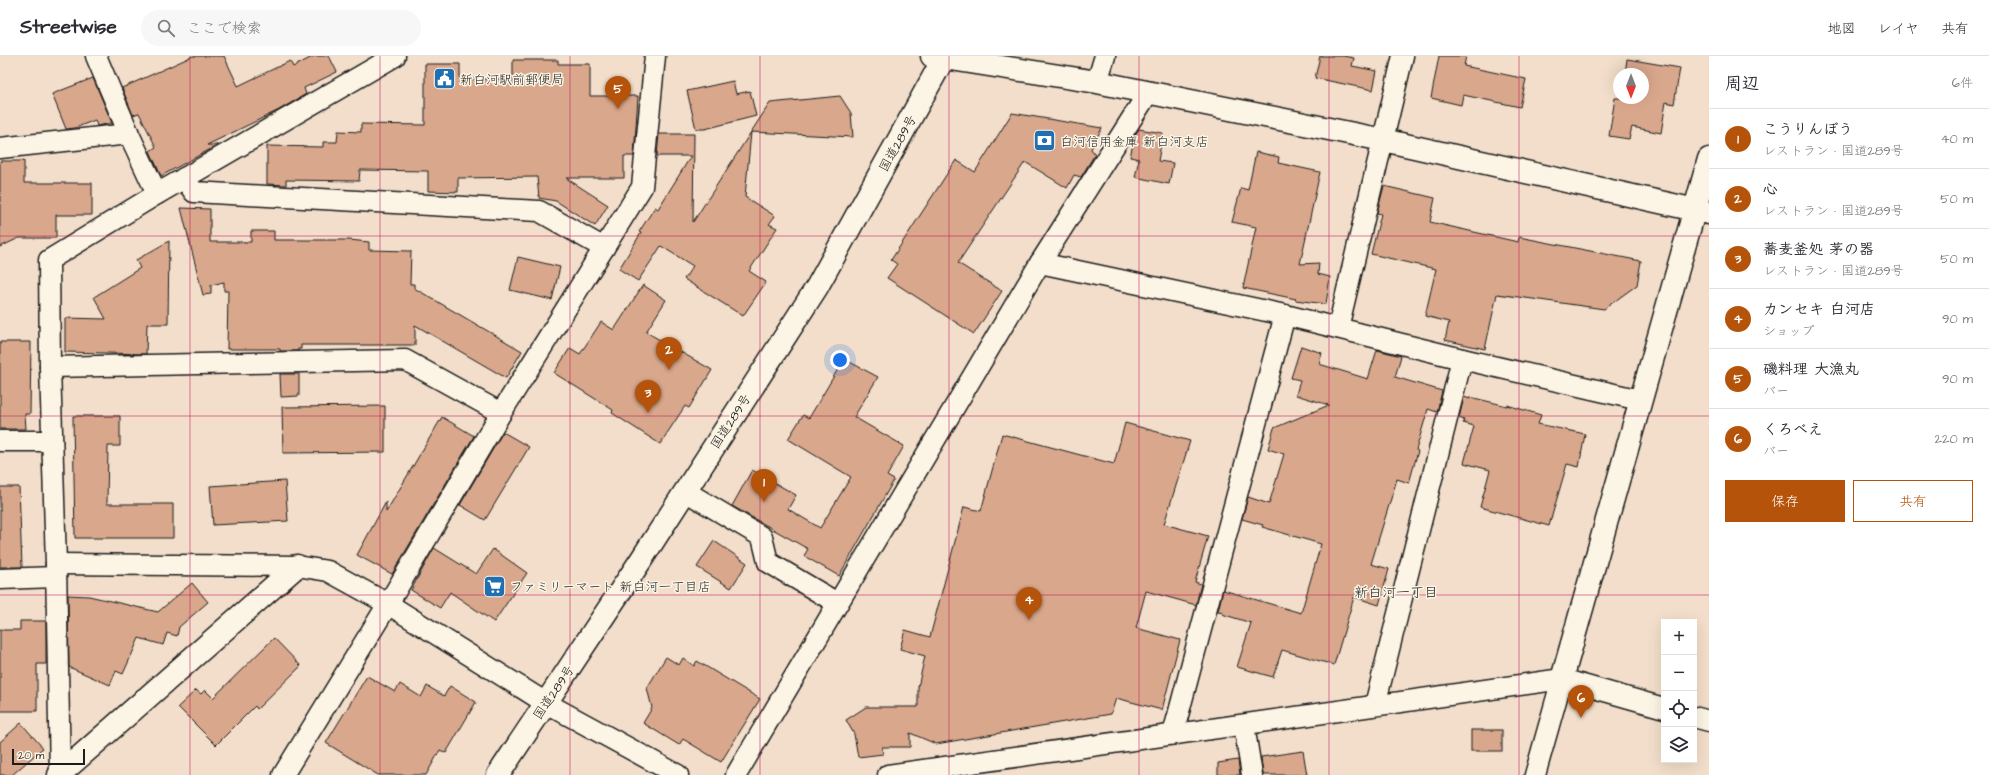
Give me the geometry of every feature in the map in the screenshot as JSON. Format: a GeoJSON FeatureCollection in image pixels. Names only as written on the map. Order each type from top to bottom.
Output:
{"type":"FeatureCollection","features":[{"type":"Feature","properties":{"kind":"main road"},"geometry":{"type":"LineString","coordinates":[[941,57],[1097,82],[1383,140],[1702,212]]}},
{"type":"Feature","properties":{"kind":"main road","name":"国道289号"},"geometry":{"type":"LineString","coordinates":[[498,775],[817,287],[941,57]]}},
{"type":"Feature","properties":{"kind":"main road"},"geometry":{"type":"LineString","coordinates":[[1562,679],[1640,400],[1702,212],[1709,159]]}},
{"type":"Feature","properties":{"kind":"main road"},"geometry":{"type":"LineString","coordinates":[[60,775],[297,566]]}},
{"type":"Feature","properties":{"kind":"street"},"geometry":{"type":"LineString","coordinates":[[96,56],[128,134],[158,194]]}},
{"type":"Feature","properties":{"kind":"street"},"geometry":{"type":"LineString","coordinates":[[60,775],[50,367],[49,260],[184,178],[395,56]]}},
{"type":"Feature","properties":{"kind":"street"},"geometry":{"type":"LineString","coordinates":[[282,775],[388,604],[501,413],[642,187],[655,56]]}},
{"type":"Feature","properties":{"kind":"street"},"geometry":{"type":"LineString","coordinates":[[1097,82],[1105,56]]}},
{"type":"Feature","properties":{"kind":"street"},"geometry":{"type":"LineString","coordinates":[[1338,328],[1403,56]]}},
{"type":"Feature","properties":{"kind":"street"},"geometry":{"type":"LineString","coordinates":[[736,775],[1040,263],[1148,93]]}},
{"type":"Feature","properties":{"kind":"street"},"geometry":{"type":"LineString","coordinates":[[0,148],[128,134]]}},
{"type":"Feature","properties":{"kind":"street"},"geometry":{"type":"LineString","coordinates":[[184,178],[194,192],[539,211],[604,248]]}},
{"type":"Feature","properties":{"kind":"street"},"geometry":{"type":"LineString","coordinates":[[1040,263],[1286,315],[1462,359],[1640,400]]}},
{"type":"Feature","properties":{"kind":"street"},"geometry":{"type":"LineString","coordinates":[[1173,734],[1286,315]]}},
{"type":"Feature","properties":{"kind":"street"},"geometry":{"type":"LineString","coordinates":[[1375,705],[1462,359]]}},
{"type":"Feature","properties":{"kind":"street"},"geometry":{"type":"LineString","coordinates":[[50,367],[405,360],[501,413]]}},
{"type":"Feature","properties":{"kind":"street"},"geometry":{"type":"LineString","coordinates":[[0,441],[52,441]]}},
{"type":"Feature","properties":{"kind":"street"},"geometry":{"type":"LineString","coordinates":[[685,491],[762,537],[768,562],[838,604]]}},
{"type":"Feature","properties":{"kind":"street"},"geometry":{"type":"LineString","coordinates":[[0,579],[56,571],[297,566],[328,571],[388,604],[546,703],[678,775]]}},
{"type":"Feature","properties":{"kind":"street"},"geometry":{"type":"LineString","coordinates":[[888,775],[1562,679],[1661,707]]}},
{"type":"Feature","properties":{"kind":"street"},"geometry":{"type":"LineString","coordinates":[[1535,775],[1562,679]]}},
{"type":"Feature","properties":{"kind":"street"},"geometry":{"type":"LineString","coordinates":[[1697,718],[1709,721]]}},
{"type":"Feature","properties":{"kind":"street"},"geometry":{"type":"LineString","coordinates":[[1244,725],[1252,775]]}},
{"type":"Feature","properties":{"kind":"building"},"geometry":{"type":"Polygon","coordinates":[[[193,56],[224,56],[238,86],[290,61],[293,67],[314,56],[329,56],[337,72],[304,88],[306,94],[279,110],[207,145],[218,145],[161,176],[150,151],[156,147],[139,113],[133,115],[122,88],[193,56]]]}},
{"type":"Feature","properties":{"kind":"building"},"geometry":{"type":"Polygon","coordinates":[[[1320,56],[1343,56],[1354,58],[1352,66],[1377,71],[1373,90],[1315,78],[1320,56]]]}},
{"type":"Feature","properties":{"kind":"building"},"geometry":{"type":"Polygon","coordinates":[[[1439,56],[1466,56],[1464,66],[1526,79],[1520,107],[1463,95],[1461,105],[1431,98],[1439,56]]]}},
{"type":"Feature","properties":{"kind":"building"},"geometry":{"type":"Polygon","coordinates":[[[1627,59],[1680,68],[1674,104],[1666,102],[1661,133],[1632,127],[1629,139],[1609,136],[1614,104],[1649,104],[1649,68],[1626,68],[1627,59]]]}},
{"type":"Feature","properties":{"kind":"building"},"geometry":{"type":"Polygon","coordinates":[[[513,60],[558,60],[558,64],[590,64],[590,96],[638,96],[634,156],[624,156],[624,178],[566,178],[608,205],[595,226],[556,201],[539,198],[537,177],[458,178],[458,192],[428,191],[428,171],[360,170],[359,181],[286,180],[286,185],[267,184],[267,146],[323,147],[323,142],[337,142],[338,131],[361,132],[361,124],[425,125],[425,64],[460,64],[460,79],[513,79],[513,60]]]}},
{"type":"Feature","properties":{"kind":"building"},"geometry":{"type":"Polygon","coordinates":[[[93,78],[112,123],[97,126],[95,120],[75,128],[66,129],[52,94],[93,78]]]}},
{"type":"Feature","properties":{"kind":"building"},"geometry":{"type":"Polygon","coordinates":[[[733,81],[736,94],[750,91],[756,116],[705,129],[696,129],[687,91],[733,81]]]}},
{"type":"Feature","properties":{"kind":"building"},"geometry":{"type":"Polygon","coordinates":[[[840,96],[851,113],[853,137],[751,132],[770,103],[840,96]]]}},
{"type":"Feature","properties":{"kind":"building"},"geometry":{"type":"Polygon","coordinates":[[[1012,113],[1102,128],[1091,149],[1095,154],[1081,177],[1074,175],[1067,188],[1025,162],[958,263],[1002,291],[974,334],[887,278],[897,264],[891,260],[956,160],[975,172],[1012,113]]]}},
{"type":"Feature","properties":{"kind":"building"},"geometry":{"type":"Polygon","coordinates":[[[1139,129],[1163,133],[1158,161],[1173,163],[1169,184],[1135,177],[1139,159],[1130,157],[1135,135],[1139,129]]]}},
{"type":"Feature","properties":{"kind":"building"},"geometry":{"type":"Polygon","coordinates":[[[751,132],[745,197],[775,216],[769,224],[777,228],[749,271],[766,282],[743,316],[684,279],[693,266],[661,246],[638,281],[619,269],[641,233],[639,232],[655,207],[658,209],[691,156],[657,156],[659,134],[694,134],[693,222],[751,132]]]}},
{"type":"Feature","properties":{"kind":"building"},"geometry":{"type":"Polygon","coordinates":[[[1256,152],[1279,157],[1278,163],[1320,172],[1300,264],[1319,263],[1318,274],[1330,277],[1326,304],[1295,300],[1296,299],[1243,288],[1256,227],[1232,222],[1241,188],[1248,190],[1256,152]]]}},
{"type":"Feature","properties":{"kind":"building"},"geometry":{"type":"Polygon","coordinates":[[[0,161],[24,161],[24,183],[92,183],[92,215],[56,215],[56,238],[19,238],[0,247],[0,161]]]}},
{"type":"Feature","properties":{"kind":"building"},"geometry":{"type":"Polygon","coordinates":[[[1384,186],[1435,198],[1430,222],[1518,242],[1519,237],[1641,261],[1637,285],[1604,309],[1497,294],[1485,349],[1445,340],[1449,322],[1425,316],[1436,269],[1371,254],[1381,214],[1377,213],[1384,186]]]}},
{"type":"Feature","properties":{"kind":"building"},"geometry":{"type":"Polygon","coordinates":[[[181,208],[210,209],[210,242],[251,242],[251,231],[274,231],[274,240],[349,240],[369,242],[369,250],[411,251],[410,284],[414,284],[414,288],[522,351],[506,378],[415,325],[415,345],[301,345],[301,349],[298,349],[298,351],[280,351],[280,349],[227,349],[228,291],[224,291],[224,282],[211,285],[211,294],[203,295],[181,208]]]}},
{"type":"Feature","properties":{"kind":"building"},"geometry":{"type":"Polygon","coordinates":[[[169,241],[168,324],[147,324],[146,354],[65,352],[65,318],[106,319],[94,297],[140,268],[136,260],[169,241]]]}},
{"type":"Feature","properties":{"kind":"building"},"geometry":{"type":"Polygon","coordinates":[[[518,257],[560,267],[552,300],[510,290],[518,257]]]}},
{"type":"Feature","properties":{"kind":"building"},"geometry":{"type":"Polygon","coordinates":[[[643,285],[666,300],[646,332],[712,370],[689,408],[685,406],[660,444],[612,413],[613,410],[554,373],[570,348],[580,354],[601,322],[614,330],[643,285]]]}},
{"type":"Feature","properties":{"kind":"building"},"geometry":{"type":"Polygon","coordinates":[[[0,342],[31,342],[30,414],[25,414],[26,429],[0,429],[0,342]]]}},
{"type":"Feature","properties":{"kind":"building"},"geometry":{"type":"Polygon","coordinates":[[[1301,346],[1322,353],[1319,364],[1368,379],[1377,350],[1401,356],[1395,377],[1442,391],[1437,412],[1428,409],[1416,450],[1418,451],[1409,483],[1397,479],[1371,564],[1389,569],[1379,605],[1354,597],[1334,665],[1282,650],[1273,677],[1237,667],[1251,623],[1222,614],[1223,612],[1218,611],[1223,590],[1301,613],[1321,544],[1262,527],[1263,525],[1242,519],[1248,497],[1269,504],[1284,454],[1268,449],[1274,428],[1329,405],[1296,395],[1300,380],[1291,378],[1301,346]]]}},
{"type":"Feature","properties":{"kind":"building"},"geometry":{"type":"Polygon","coordinates":[[[844,359],[878,377],[854,417],[904,446],[887,476],[894,480],[839,576],[804,556],[808,549],[732,506],[752,470],[796,495],[788,509],[820,528],[851,477],[788,439],[803,415],[809,418],[844,359]]]}},
{"type":"Feature","properties":{"kind":"building"},"geometry":{"type":"Polygon","coordinates":[[[280,374],[299,374],[299,396],[281,397],[280,374]]]}},
{"type":"Feature","properties":{"kind":"building"},"geometry":{"type":"Polygon","coordinates":[[[1464,397],[1507,405],[1541,415],[1538,424],[1585,434],[1579,467],[1567,464],[1549,526],[1480,507],[1490,470],[1464,463],[1474,426],[1463,423],[1464,420],[1459,418],[1464,397]]]}},
{"type":"Feature","properties":{"kind":"building"},"geometry":{"type":"Polygon","coordinates":[[[385,406],[385,452],[283,453],[282,407],[385,406]]]}},
{"type":"Feature","properties":{"kind":"building"},"geometry":{"type":"Polygon","coordinates":[[[73,416],[120,416],[120,446],[108,446],[107,504],[173,504],[173,538],[75,538],[73,416]]]}},
{"type":"Feature","properties":{"kind":"building"},"geometry":{"type":"Polygon","coordinates":[[[442,417],[474,436],[392,574],[357,555],[386,502],[386,512],[442,417]]]}},
{"type":"Feature","properties":{"kind":"building"},"geometry":{"type":"Polygon","coordinates":[[[1125,423],[1190,441],[1164,524],[1208,536],[1195,582],[1201,584],[1196,605],[1146,591],[1136,628],[1180,640],[1162,710],[1116,698],[1111,714],[936,744],[910,733],[910,747],[882,747],[883,754],[858,757],[854,734],[846,720],[866,707],[918,707],[918,687],[925,656],[900,649],[905,630],[930,637],[964,507],[981,511],[1002,434],[1114,464],[1125,423]]]}},
{"type":"Feature","properties":{"kind":"building"},"geometry":{"type":"Polygon","coordinates":[[[503,432],[529,447],[485,520],[460,505],[503,432]]]}},
{"type":"Feature","properties":{"kind":"building"},"geometry":{"type":"Polygon","coordinates":[[[285,481],[288,521],[213,525],[210,486],[285,481]]]}},
{"type":"Feature","properties":{"kind":"building"},"geometry":{"type":"Polygon","coordinates":[[[0,487],[19,487],[22,567],[0,567],[0,487]]]}},
{"type":"Feature","properties":{"kind":"building"},"geometry":{"type":"Polygon","coordinates":[[[714,541],[747,563],[731,588],[697,567],[714,541]]]}},
{"type":"Feature","properties":{"kind":"building"},"geometry":{"type":"Polygon","coordinates":[[[434,548],[476,574],[493,549],[527,573],[494,622],[450,592],[440,608],[411,590],[434,548]]]}},
{"type":"Feature","properties":{"kind":"building"},"geometry":{"type":"Polygon","coordinates":[[[192,583],[208,602],[179,627],[177,636],[167,633],[163,645],[139,638],[123,674],[116,671],[110,685],[69,667],[68,595],[89,596],[158,612],[192,583]]]}},
{"type":"Feature","properties":{"kind":"building"},"geometry":{"type":"Polygon","coordinates":[[[20,621],[46,621],[46,664],[37,664],[37,711],[0,711],[0,630],[20,630],[20,621]]]}},
{"type":"Feature","properties":{"kind":"building"},"geometry":{"type":"Polygon","coordinates":[[[274,638],[301,666],[257,709],[255,706],[216,745],[178,707],[196,690],[201,694],[205,690],[213,698],[274,638]]]}},
{"type":"Feature","properties":{"kind":"building"},"geometry":{"type":"Polygon","coordinates":[[[666,657],[679,665],[683,658],[694,666],[697,661],[760,699],[721,762],[683,739],[679,745],[643,723],[652,708],[647,688],[666,657]]]}},
{"type":"Feature","properties":{"kind":"building"},"geometry":{"type":"Polygon","coordinates":[[[367,676],[395,692],[400,684],[421,697],[427,686],[444,696],[450,686],[476,702],[446,753],[440,750],[426,775],[378,775],[326,743],[367,676]]]}},
{"type":"Feature","properties":{"kind":"building"},"geometry":{"type":"Polygon","coordinates":[[[21,723],[43,748],[12,775],[0,775],[0,742],[21,723]]]}},
{"type":"Feature","properties":{"kind":"building"},"geometry":{"type":"Polygon","coordinates":[[[1471,730],[1502,730],[1502,751],[1471,751],[1471,730]]]}},
{"type":"Feature","properties":{"kind":"building"},"geometry":{"type":"Polygon","coordinates":[[[1303,751],[1307,775],[1263,775],[1261,757],[1303,751]]]}},
{"type":"Feature","properties":{"kind":"building"},"geometry":{"type":"Polygon","coordinates":[[[1238,760],[1240,775],[1218,775],[1218,763],[1238,760]]]}},
{"type":"Feature","properties":{"kind":"place","name":"新白河駅前郵便局"},"geometry":{"type":"Point","coordinates":[445,79]}},
{"type":"Feature","properties":{"kind":"place","name":"磯料理 大漁丸"},"geometry":{"type":"Point","coordinates":[618,109]}},
{"type":"Feature","properties":{"kind":"place","name":"白河信用金庫 新白河支店"},"geometry":{"type":"Point","coordinates":[1045,141]}},
{"type":"Feature","properties":{"kind":"place","name":"心"},"geometry":{"type":"Point","coordinates":[669,370]}},
{"type":"Feature","properties":{"kind":"place","name":"蕎麦釜処 茅の器"},"geometry":{"type":"Point","coordinates":[648,413]}},
{"type":"Feature","properties":{"kind":"place","name":"こうりんぼう"},"geometry":{"type":"Point","coordinates":[764,502]}},
{"type":"Feature","properties":{"kind":"place","name":"ファミリーマート 新白河一丁目店"},"geometry":{"type":"Point","coordinates":[495,586]}},
{"type":"Feature","properties":{"kind":"place","name":"カンセキ 白河店"},"geometry":{"type":"Point","coordinates":[1029,620]}},
{"type":"Feature","properties":{"kind":"place","name":"くろべえ"},"geometry":{"type":"Point","coordinates":[1581,718]}},
{"type":"Feature","properties":{"kind":"district","name":"新白河一丁目"},"geometry":{"type":"Point","coordinates":[1396,592]}}]}
